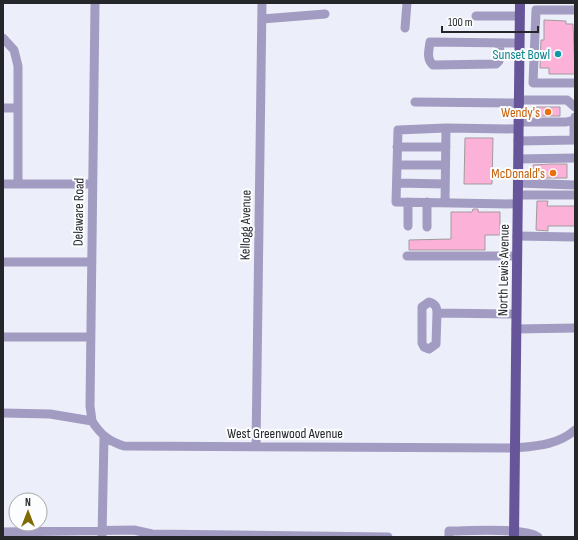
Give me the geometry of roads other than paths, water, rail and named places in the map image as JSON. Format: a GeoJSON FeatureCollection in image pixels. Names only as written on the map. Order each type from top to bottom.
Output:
{"type":"FeatureCollection","features":[{"type":"Feature","properties":{"kind":"main road","name":"North Lewis Avenue"},"geometry":{"type":"LineString","coordinates":[[514,534],[520,3]]}},
{"type":"Feature","properties":{"kind":"street","name":"Delaware Road"},"geometry":{"type":"LineString","coordinates":[[92,420],[90,406],[95,3]]}},
{"type":"Feature","properties":{"kind":"street","name":"Kellogg Avenue"},"geometry":{"type":"LineString","coordinates":[[256,447],[262,3]]}},
{"type":"Feature","properties":{"kind":"street"},"geometry":{"type":"LineString","coordinates":[[405,28],[407,3]]}},
{"type":"Feature","properties":{"kind":"street"},"geometry":{"type":"LineString","coordinates":[[575,10],[536,10],[534,82],[575,83]]}},
{"type":"Feature","properties":{"kind":"street"},"geometry":{"type":"LineString","coordinates":[[262,19],[325,14]]}},
{"type":"Feature","properties":{"kind":"street"},"geometry":{"type":"LineString","coordinates":[[476,16],[519,16]]}},
{"type":"Feature","properties":{"kind":"street"},"geometry":{"type":"LineString","coordinates":[[3,38],[14,50],[17,58],[18,184]]}},
{"type":"Feature","properties":{"kind":"street"},"geometry":{"type":"LineString","coordinates":[[500,43],[498,64],[433,65],[428,56],[430,42],[519,43]]}},
{"type":"Feature","properties":{"kind":"street"},"geometry":{"type":"LineString","coordinates":[[415,102],[567,100],[575,108]]}},
{"type":"Feature","properties":{"kind":"street"},"geometry":{"type":"LineString","coordinates":[[3,108],[18,108]]}},
{"type":"Feature","properties":{"kind":"street"},"geometry":{"type":"LineString","coordinates":[[518,140],[574,140],[574,118],[566,122],[398,130],[396,202],[445,203],[575,195]]}},
{"type":"Feature","properties":{"kind":"street"},"geometry":{"type":"LineString","coordinates":[[445,203],[446,128]]}},
{"type":"Feature","properties":{"kind":"street"},"geometry":{"type":"LineString","coordinates":[[397,147],[446,147]]}},
{"type":"Feature","properties":{"kind":"street"},"geometry":{"type":"LineString","coordinates":[[518,159],[575,158]]}},
{"type":"Feature","properties":{"kind":"street"},"geometry":{"type":"LineString","coordinates":[[397,165],[445,165]]}},
{"type":"Feature","properties":{"kind":"street"},"geometry":{"type":"LineString","coordinates":[[397,183],[445,184]]}},
{"type":"Feature","properties":{"kind":"street"},"geometry":{"type":"LineString","coordinates":[[518,183],[575,185]]}},
{"type":"Feature","properties":{"kind":"street"},"geometry":{"type":"LineString","coordinates":[[3,184],[92,184]]}},
{"type":"Feature","properties":{"kind":"street"},"geometry":{"type":"LineString","coordinates":[[408,202],[408,226]]}},
{"type":"Feature","properties":{"kind":"street"},"geometry":{"type":"LineString","coordinates":[[427,202],[427,226]]}},
{"type":"Feature","properties":{"kind":"street"},"geometry":{"type":"LineString","coordinates":[[517,236],[575,237]]}},
{"type":"Feature","properties":{"kind":"street"},"geometry":{"type":"LineString","coordinates":[[407,256],[517,256]]}},
{"type":"Feature","properties":{"kind":"street"},"geometry":{"type":"LineString","coordinates":[[3,262],[92,262]]}},
{"type":"Feature","properties":{"kind":"street"},"geometry":{"type":"LineString","coordinates":[[437,313],[516,314]]}},
{"type":"Feature","properties":{"kind":"street"},"geometry":{"type":"LineString","coordinates":[[516,329],[575,328]]}},
{"type":"Feature","properties":{"kind":"street"},"geometry":{"type":"LineString","coordinates":[[3,337],[91,337]]}},
{"type":"Feature","properties":{"kind":"street"},"geometry":{"type":"LineString","coordinates":[[3,413],[50,414],[92,420]]}},
{"type":"Feature","properties":{"kind":"street","name":"West Greenwood Avenue"},"geometry":{"type":"LineString","coordinates":[[92,420],[97,430],[104,437],[114,443],[124,446],[515,448],[548,444],[566,437],[575,430]]}},
{"type":"Feature","properties":{"kind":"street"},"geometry":{"type":"LineString","coordinates":[[102,534],[104,437]]}},
{"type":"Feature","properties":{"kind":"street"},"geometry":{"type":"LineString","coordinates":[[3,532],[19,534],[102,534],[134,530],[152,534],[388,537]]}},
{"type":"Feature","properties":{"kind":"street"},"geometry":{"type":"LineString","coordinates":[[449,537],[449,531],[487,534],[534,534],[538,537]]}},
{"type":"Feature","properties":{"kind":"place","name":"Sunset Bowl"},"geometry":{"type":"Point","coordinates":[558,54]}},
{"type":"Feature","properties":{"kind":"place","name":"Wendy's"},"geometry":{"type":"Point","coordinates":[548,112]}},
{"type":"Feature","properties":{"kind":"place","name":"McDonald's"},"geometry":{"type":"Point","coordinates":[553,173]}}]}
